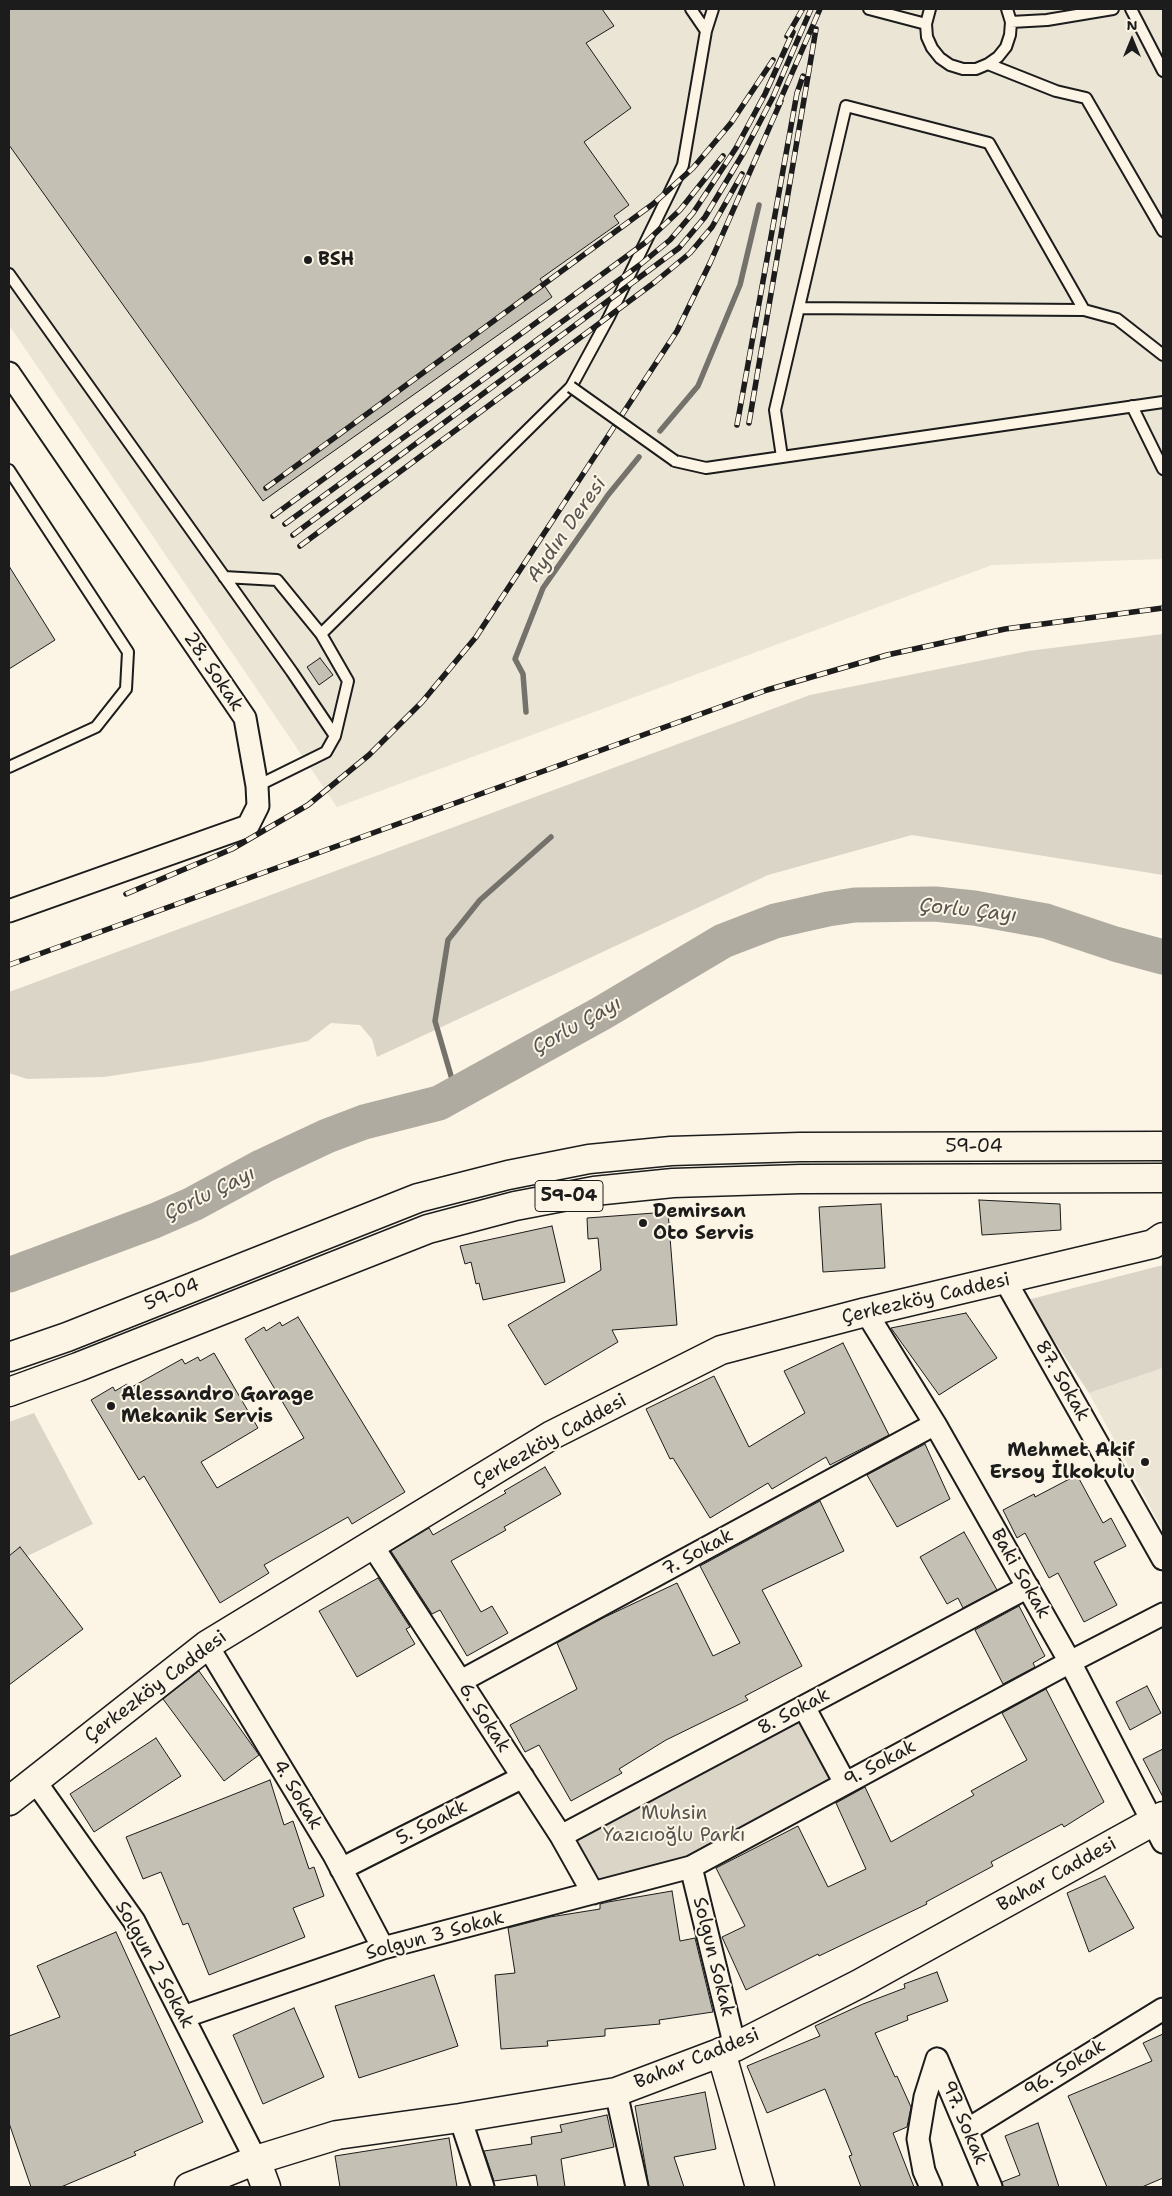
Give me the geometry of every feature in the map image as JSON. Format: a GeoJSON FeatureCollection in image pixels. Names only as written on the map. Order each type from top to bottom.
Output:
{"type":"FeatureCollection","features":[{"type":"Feature","properties":{"kind":"main road","name":"59-04"},"geometry":{"type":"LineString","coordinates":[[9,1357],[67,1337],[418,1198],[508,1175],[589,1159],[671,1151],[800,1147],[1163,1146]]}},
{"type":"Feature","properties":{"kind":"main road","name":"59-04"},"geometry":{"type":"LineString","coordinates":[[9,1392],[88,1363],[428,1229],[515,1206],[594,1191],[673,1183],[801,1179],[1163,1178]]}},
{"type":"Feature","properties":{"kind":"main road","name":"Çerkezköy Caddesi"},"geometry":{"type":"LineString","coordinates":[[9,1801],[207,1645],[552,1435],[721,1350],[866,1312],[1153,1244],[1163,1237]]}},
{"type":"Feature","properties":{"kind":"main road","name":"Bahar Caddesi"},"geometry":{"type":"LineString","coordinates":[[189,2187],[256,2160],[337,2135],[460,2118],[616,2092],[728,2050],[1160,1827]]}},
{"type":"Feature","properties":{"kind":"main road"},"geometry":{"type":"LineString","coordinates":[[728,2050],[760,2187]]}},
{"type":"Feature","properties":{"kind":"main road"},"geometry":{"type":"LineString","coordinates":[[256,2160],[266,2187]]}},
{"type":"Feature","properties":{"kind":"street","name":"28. Sokak"},"geometry":{"type":"LineString","coordinates":[[9,373],[245,718],[257,786],[258,806],[248,826],[9,911]]}},
{"type":"Feature","properties":{"kind":"street","name":"87. Sokak"},"geometry":{"type":"LineString","coordinates":[[1005,1280],[1163,1560]]}},
{"type":"Feature","properties":{"kind":"street","name":"Baki Sokak"},"geometry":{"type":"LineString","coordinates":[[866,1312],[935,1424],[1070,1662],[1160,1827]]}},
{"type":"Feature","properties":{"kind":"street","name":"7. Sokak"},"geometry":{"type":"LineString","coordinates":[[461,1681],[935,1424]]}},
{"type":"Feature","properties":{"kind":"street","name":"6. Sokak"},"geometry":{"type":"LineString","coordinates":[[372,1545],[561,1836],[593,1893]]}},
{"type":"Feature","properties":{"kind":"street","name":"8. Sokak"},"geometry":{"type":"LineString","coordinates":[[561,1836],[1028,1587]]}},
{"type":"Feature","properties":{"kind":"street","name":"9. Sokak"},"geometry":{"type":"LineString","coordinates":[[691,1867],[1070,1662],[1163,1614]]}},
{"type":"Feature","properties":{"kind":"street","name":"4. Sokak"},"geometry":{"type":"LineString","coordinates":[[207,1645],[341,1869],[382,1948]]}},
{"type":"Feature","properties":{"kind":"street"},"geometry":{"type":"LineString","coordinates":[[804,1706],[845,1783]]}},
{"type":"Feature","properties":{"kind":"street","name":"5. Soakk"},"geometry":{"type":"LineString","coordinates":[[341,1869],[523,1778]]}},
{"type":"Feature","properties":{"kind":"street","name":"Solgun 2 Sokak"},"geometry":{"type":"LineString","coordinates":[[35,1781],[134,1921],[256,2160]]}},
{"type":"Feature","properties":{"kind":"street","name":"Solgun 3 Sokak"},"geometry":{"type":"LineString","coordinates":[[184,2017],[382,1948],[691,1867]]}},
{"type":"Feature","properties":{"kind":"street","name":"Solgun Sokak"},"geometry":{"type":"LineString","coordinates":[[691,1867],[728,2050]]}},
{"type":"Feature","properties":{"kind":"street","name":"96. Sokak"},"geometry":{"type":"LineString","coordinates":[[967,2130],[1163,2008]]}},
{"type":"Feature","properties":{"kind":"street","name":"97. Sokak"},"geometry":{"type":"LineString","coordinates":[[931,2187],[924,2171],[918,2139],[925,2097],[937,2060],[991,2187]]}},
{"type":"Feature","properties":{"kind":"street"},"geometry":{"type":"LineString","coordinates":[[616,2092],[637,2187]]}},
{"type":"Feature","properties":{"kind":"street"},"geometry":{"type":"LineString","coordinates":[[460,2118],[483,2187]]}},
{"type":"Feature","properties":{"kind":"lane"},"geometry":{"type":"LineString","coordinates":[[691,9],[706,31]]}},
{"type":"Feature","properties":{"kind":"lane"},"geometry":{"type":"LineString","coordinates":[[321,634],[571,387],[609,317],[684,165],[706,31],[713,9]]}},
{"type":"Feature","properties":{"kind":"lane"},"geometry":{"type":"LineString","coordinates":[[868,9],[926,24]]}},
{"type":"Feature","properties":{"kind":"lane"},"geometry":{"type":"LineString","coordinates":[[930,9],[926,24],[927,37],[932,48],[940,58],[950,65],[963,69],[976,69],[988,64],[998,57],[1006,47],[1010,35],[1011,22],[1007,9]]}},
{"type":"Feature","properties":{"kind":"lane"},"geometry":{"type":"LineString","coordinates":[[1011,22],[1047,20],[1113,9]]}},
{"type":"Feature","properties":{"kind":"lane"},"geometry":{"type":"LineString","coordinates":[[1131,9],[1163,71]]}},
{"type":"Feature","properties":{"kind":"lane"},"geometry":{"type":"LineString","coordinates":[[988,64],[1056,91],[1086,98],[1163,231]]}},
{"type":"Feature","properties":{"kind":"lane"},"geometry":{"type":"LineString","coordinates":[[782,457],[775,410],[846,106],[989,143],[1084,310]]}},
{"type":"Feature","properties":{"kind":"lane"},"geometry":{"type":"LineString","coordinates":[[9,274],[292,672],[335,736]]}},
{"type":"Feature","properties":{"kind":"lane"},"geometry":{"type":"LineString","coordinates":[[799,308],[1084,310],[1117,319],[1163,355]]}},
{"type":"Feature","properties":{"kind":"lane"},"geometry":{"type":"LineString","coordinates":[[571,387],[675,461],[706,468],[1163,402]]}},
{"type":"Feature","properties":{"kind":"lane"},"geometry":{"type":"LineString","coordinates":[[1132,406],[1163,469]]}},
{"type":"Feature","properties":{"kind":"lane"},"geometry":{"type":"LineString","coordinates":[[9,470],[128,652],[126,689],[96,727],[9,767]]}},
{"type":"Feature","properties":{"kind":"lane"},"geometry":{"type":"LineString","coordinates":[[224,577],[277,580],[321,634],[348,680],[335,736],[326,752],[257,786]]}},
{"type":"Feature","properties":{"kind":"shaded area"},"geometry":{"type":"Polygon","coordinates":[[[9,9],[1163,9],[1163,559],[992,565],[337,807],[9,325],[9,9]]]}},
{"type":"Feature","properties":{"kind":"shaded area","name":"Mehmet Akif Ersoy İlkokulu"},"geometry":{"type":"Polygon","coordinates":[[[1163,1368],[1163,1531],[1089,1393],[1163,1368]]]}},
{"type":"Feature","properties":{"kind":"green space"},"geometry":{"type":"Polygon","coordinates":[[[1163,634],[1163,875],[912,835],[768,875],[377,1057],[372,1039],[360,1025],[331,1023],[308,1041],[202,1062],[104,1077],[27,1079],[9,1073],[9,992],[810,695],[1028,651],[1163,634]]]}},
{"type":"Feature","properties":{"kind":"green space"},"geometry":{"type":"Polygon","coordinates":[[[1163,1265],[1163,1368],[1089,1393],[1027,1300],[1163,1265]]]}},
{"type":"Feature","properties":{"kind":"green space"},"geometry":{"type":"Polygon","coordinates":[[[34,1413],[93,1524],[9,1565],[9,1422],[34,1413]]]}},
{"type":"Feature","properties":{"kind":"green space","name":"Muhsin Yazıcıoğlu Parkı"},"geometry":{"type":"Polygon","coordinates":[[[802,1713],[838,1779],[687,1862],[595,1888],[567,1837],[802,1713]]]}},
{"type":"Feature","properties":{"kind":"building","name":"BSH"},"geometry":{"type":"Polygon","coordinates":[[[9,9],[602,9],[614,26],[586,43],[631,108],[584,142],[629,205],[614,216],[619,223],[540,279],[552,297],[263,501],[9,145],[9,9]]]}},
{"type":"Feature","properties":{"kind":"building"},"geometry":{"type":"Polygon","coordinates":[[[9,566],[55,640],[9,669],[9,566]]]}},
{"type":"Feature","properties":{"kind":"building"},"geometry":{"type":"Polygon","coordinates":[[[320,658],[333,675],[319,685],[307,667],[320,658]]]}},
{"type":"Feature","properties":{"kind":"building"},"geometry":{"type":"Polygon","coordinates":[[[979,1200],[1060,1204],[1061,1230],[982,1235],[979,1200]]]}},
{"type":"Feature","properties":{"kind":"building"},"geometry":{"type":"Polygon","coordinates":[[[881,1204],[885,1268],[823,1272],[819,1207],[881,1204]]]}},
{"type":"Feature","properties":{"kind":"building"},"geometry":{"type":"Polygon","coordinates":[[[668,1212],[677,1325],[612,1330],[618,1342],[545,1385],[508,1325],[601,1270],[598,1238],[588,1239],[587,1218],[668,1212]]]}},
{"type":"Feature","properties":{"kind":"building"},"geometry":{"type":"Polygon","coordinates":[[[552,1226],[565,1282],[483,1300],[479,1283],[476,1284],[471,1262],[465,1264],[460,1246],[552,1226]]]}},
{"type":"Feature","properties":{"kind":"building"},"geometry":{"type":"Polygon","coordinates":[[[966,1313],[997,1358],[939,1395],[891,1328],[966,1313]]]}},
{"type":"Feature","properties":{"kind":"building"},"geometry":{"type":"Polygon","coordinates":[[[298,1317],[405,1492],[352,1524],[348,1517],[264,1565],[269,1573],[220,1603],[144,1476],[139,1480],[91,1400],[113,1387],[115,1391],[127,1384],[130,1388],[182,1359],[185,1364],[198,1357],[200,1361],[214,1353],[258,1428],[201,1462],[217,1488],[304,1438],[245,1339],[264,1327],[266,1331],[280,1322],[282,1326],[298,1317]]]}},
{"type":"Feature","properties":{"kind":"building"},"geometry":{"type":"Polygon","coordinates":[[[843,1343],[889,1435],[830,1465],[826,1457],[772,1489],[768,1483],[710,1518],[673,1458],[670,1459],[646,1409],[714,1376],[749,1447],[805,1413],[784,1371],[843,1343]]]}},
{"type":"Feature","properties":{"kind":"building"},"geometry":{"type":"Polygon","coordinates":[[[925,1444],[950,1499],[897,1527],[867,1475],[925,1444]]]}},
{"type":"Feature","properties":{"kind":"building"},"geometry":{"type":"Polygon","coordinates":[[[545,1467],[561,1494],[504,1527],[506,1530],[451,1561],[481,1612],[492,1606],[508,1633],[467,1656],[440,1610],[432,1614],[391,1551],[429,1528],[433,1535],[506,1493],[504,1491],[545,1467]]]}},
{"type":"Feature","properties":{"kind":"building"},"geometry":{"type":"Polygon","coordinates":[[[1077,1475],[1103,1523],[1111,1518],[1126,1546],[1094,1562],[1117,1605],[1084,1622],[1058,1573],[1049,1578],[1025,1533],[1017,1538],[1003,1510],[1034,1494],[1035,1497],[1077,1475]]]}},
{"type":"Feature","properties":{"kind":"building"},"geometry":{"type":"Polygon","coordinates":[[[820,1501],[844,1551],[762,1590],[802,1666],[745,1696],[748,1700],[666,1740],[619,1769],[622,1773],[571,1801],[539,1745],[525,1752],[510,1725],[577,1689],[557,1643],[605,1617],[677,1583],[713,1656],[740,1643],[700,1566],[820,1501]]]}},
{"type":"Feature","properties":{"kind":"building"},"geometry":{"type":"Polygon","coordinates":[[[964,1532],[997,1590],[963,1608],[958,1598],[947,1604],[920,1557],[964,1532]]]}},
{"type":"Feature","properties":{"kind":"building"},"geometry":{"type":"Polygon","coordinates":[[[20,1547],[83,1629],[9,1685],[9,1556],[20,1547]]]}},
{"type":"Feature","properties":{"kind":"building"},"geometry":{"type":"Polygon","coordinates":[[[378,1578],[410,1627],[406,1629],[415,1644],[357,1677],[319,1611],[378,1578]]]}},
{"type":"Feature","properties":{"kind":"building"},"geometry":{"type":"Polygon","coordinates":[[[1019,1606],[1045,1656],[1033,1663],[1035,1667],[1003,1684],[975,1630],[1019,1606]]]}},
{"type":"Feature","properties":{"kind":"building"},"geometry":{"type":"Polygon","coordinates":[[[199,1671],[259,1755],[224,1781],[163,1699],[199,1671]]]}},
{"type":"Feature","properties":{"kind":"building"},"geometry":{"type":"Polygon","coordinates":[[[1147,1686],[1161,1713],[1130,1730],[1116,1702],[1147,1686]]]}},
{"type":"Feature","properties":{"kind":"building"},"geometry":{"type":"Polygon","coordinates":[[[1046,1689],[1104,1802],[1064,1827],[1062,1824],[991,1862],[993,1866],[926,1902],[927,1904],[819,1956],[818,1954],[746,1990],[722,1937],[745,1926],[716,1868],[798,1826],[828,1887],[866,1869],[836,1803],[865,1787],[891,1842],[974,1795],[971,1791],[1027,1760],[1002,1713],[1046,1689]]]}},
{"type":"Feature","properties":{"kind":"building"},"geometry":{"type":"Polygon","coordinates":[[[156,1738],[181,1776],[94,1832],[70,1794],[156,1738]]]}},
{"type":"Feature","properties":{"kind":"building"},"geometry":{"type":"Polygon","coordinates":[[[1163,1749],[1163,1797],[1143,1759],[1163,1749]]]}},
{"type":"Feature","properties":{"kind":"building"},"geometry":{"type":"Polygon","coordinates":[[[270,1780],[284,1825],[293,1821],[309,1869],[314,1867],[324,1896],[293,1908],[305,1937],[209,1975],[188,1923],[183,1925],[161,1872],[143,1879],[126,1837],[270,1780]]]}},
{"type":"Feature","properties":{"kind":"building"},"geometry":{"type":"Polygon","coordinates":[[[1105,1876],[1134,1928],[1089,1952],[1067,1893],[1105,1876]]]}},
{"type":"Feature","properties":{"kind":"building"},"geometry":{"type":"Polygon","coordinates":[[[672,1891],[680,1941],[695,1938],[713,2012],[659,2020],[660,2024],[605,2029],[605,2036],[547,2041],[548,2046],[501,2049],[495,1975],[515,1973],[508,1928],[550,1917],[600,1909],[600,1904],[608,1902],[672,1891]]]}},
{"type":"Feature","properties":{"kind":"building"},"geometry":{"type":"Polygon","coordinates":[[[116,1932],[203,2122],[134,2152],[136,2155],[61,2187],[31,2187],[9,2123],[9,2036],[60,2017],[37,1966],[116,1932]]]}},
{"type":"Feature","properties":{"kind":"building"},"geometry":{"type":"Polygon","coordinates":[[[937,1972],[948,2001],[907,2016],[908,2020],[875,2033],[911,2107],[907,2127],[893,2133],[914,2187],[861,2187],[849,2156],[852,2155],[825,2089],[767,2113],[747,2066],[820,2036],[815,2026],[863,2004],[905,1988],[904,1984],[937,1972]]]}},
{"type":"Feature","properties":{"kind":"building"},"geometry":{"type":"Polygon","coordinates":[[[434,1975],[458,2046],[359,2078],[335,2006],[434,1975]]]}},
{"type":"Feature","properties":{"kind":"building"},"geometry":{"type":"Polygon","coordinates":[[[294,2008],[324,2077],[263,2104],[233,2035],[294,2008]]]}},
{"type":"Feature","properties":{"kind":"building"},"geometry":{"type":"Polygon","coordinates":[[[1163,2034],[1163,2178],[1142,2187],[1107,2187],[1068,2096],[1152,2061],[1143,2043],[1163,2034]]]}},
{"type":"Feature","properties":{"kind":"building"},"geometry":{"type":"Polygon","coordinates":[[[705,2092],[716,2149],[674,2157],[684,2187],[649,2187],[635,2106],[705,2092]]]}},
{"type":"Feature","properties":{"kind":"building"},"geometry":{"type":"Polygon","coordinates":[[[607,2115],[614,2147],[561,2159],[565,2187],[538,2187],[536,2175],[494,2181],[484,2151],[532,2144],[531,2137],[562,2132],[560,2125],[607,2115]]]}},
{"type":"Feature","properties":{"kind":"building"},"geometry":{"type":"Polygon","coordinates":[[[1038,2123],[1059,2187],[1003,2187],[1002,2182],[1020,2175],[1005,2136],[1038,2123]]]}},
{"type":"Feature","properties":{"kind":"building"},"geometry":{"type":"Polygon","coordinates":[[[449,2138],[457,2187],[340,2187],[335,2156],[449,2138]]]}},
{"type":"Feature","properties":{"kind":"waterway","name":"Aydın Deresi"},"geometry":{"type":"LineString","coordinates":[[660,431],[698,386],[740,285],[759,205]]}},
{"type":"Feature","properties":{"kind":"waterway","name":"Aydın Deresi"},"geometry":{"type":"LineString","coordinates":[[526,712],[523,674],[515,659],[543,588],[608,495],[639,457]]}},
{"type":"Feature","properties":{"kind":"waterway"},"geometry":{"type":"LineString","coordinates":[[456,1093],[435,1021],[448,940],[480,900],[551,837]]}},
{"type":"Feature","properties":{"kind":"waterway","name":"Çorlu Çayı"},"geometry":{"type":"LineString","coordinates":[[9,1275],[154,1221],[193,1204],[263,1166],[327,1136],[364,1122],[439,1103],[602,1013],[723,941],[775,921],[855,905],[935,904],[974,908],[1046,921],[1115,944],[1163,957]]}},
{"type":"Feature","properties":{"kind":"railway"},"geometry":{"type":"LineString","coordinates":[[293,535],[679,248],[705,217],[744,152],[773,97],[811,9]]}},
{"type":"Feature","properties":{"kind":"railway"},"geometry":{"type":"LineString","coordinates":[[778,105],[820,9]]}},
{"type":"Feature","properties":{"kind":"railway"},"geometry":{"type":"LineString","coordinates":[[787,36],[802,10]]}},
{"type":"Feature","properties":{"kind":"railway"},"geometry":{"type":"LineString","coordinates":[[749,423],[816,29]]}},
{"type":"Feature","properties":{"kind":"railway"},"geometry":{"type":"LineString","coordinates":[[285,524],[641,264],[670,240],[693,213],[736,148],[765,94],[793,32]]}},
{"type":"Feature","properties":{"kind":"railway"},"geometry":{"type":"LineString","coordinates":[[266,488],[653,204],[693,168],[731,123],[773,60]]}},
{"type":"Feature","properties":{"kind":"railway"},"geometry":{"type":"LineString","coordinates":[[737,425],[797,93],[803,76]]}},
{"type":"Feature","properties":{"kind":"railway"},"geometry":{"type":"LineString","coordinates":[[126,894],[232,849],[308,805],[369,755],[422,702],[476,637],[677,331],[710,263],[781,101]]}},
{"type":"Feature","properties":{"kind":"railway"},"geometry":{"type":"LineString","coordinates":[[273,516],[646,242],[680,210],[723,156]]}},
{"type":"Feature","properties":{"kind":"railway"},"geometry":{"type":"LineString","coordinates":[[300,546],[655,282],[690,253],[712,227],[742,174]]}},
{"type":"Feature","properties":{"kind":"railway"},"geometry":{"type":"LineString","coordinates":[[9,965],[767,690],[887,655],[1005,629],[1163,608]]}},
{"type":"Feature","properties":{"kind":"place","name":"BSH"},"geometry":{"type":"Point","coordinates":[308,260]}},
{"type":"Feature","properties":{"kind":"place","name":"Demirsan Oto Servis"},"geometry":{"type":"Point","coordinates":[643,1223]}},
{"type":"Feature","properties":{"kind":"place","name":"Alessandro Garage Mekanik Servis"},"geometry":{"type":"Point","coordinates":[111,1406]}},
{"type":"Feature","properties":{"kind":"place","name":"Mehmet Akif Ersoy İlkokulu"},"geometry":{"type":"Point","coordinates":[1145,1462]}}]}
